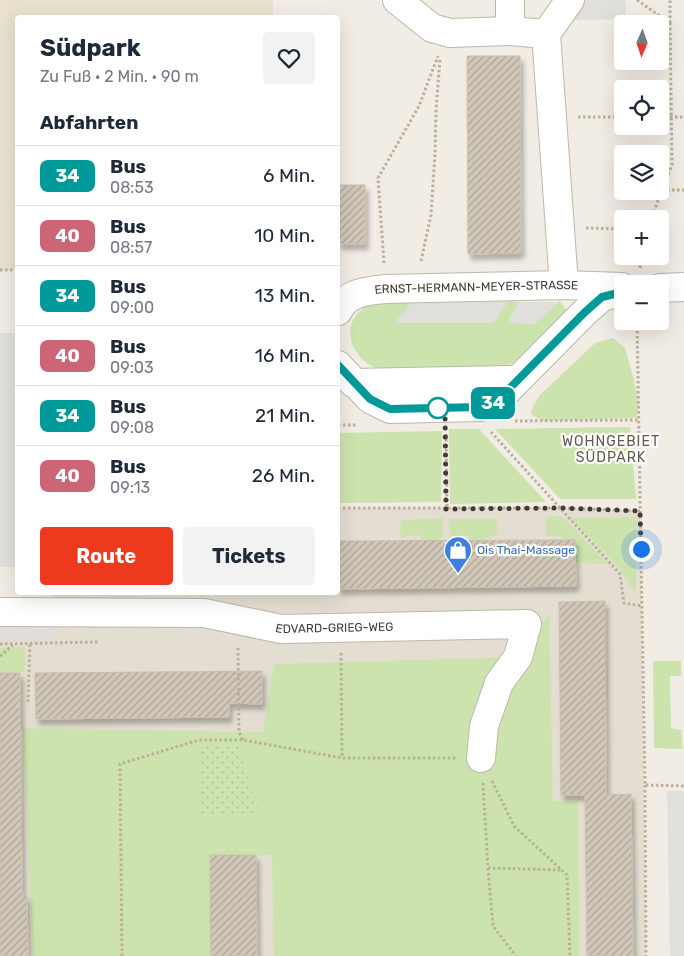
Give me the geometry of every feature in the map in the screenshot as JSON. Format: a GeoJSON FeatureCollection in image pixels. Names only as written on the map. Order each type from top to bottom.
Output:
{"type":"FeatureCollection","features":[{"type":"Feature","properties":{"kind":"street"},"geometry":{"type":"LineString","coordinates":[[397,0],[432,28],[450,33],[510,31],[546,34]]}},
{"type":"Feature","properties":{"kind":"street"},"geometry":{"type":"LineString","coordinates":[[510,0],[510,31]]}},
{"type":"Feature","properties":{"kind":"street"},"geometry":{"type":"LineString","coordinates":[[564,285],[546,34],[570,0]]}},
{"type":"Feature","properties":{"kind":"street","name":"ERNST-HERMANN-MEYER-STRASSE"},"geometry":{"type":"LineString","coordinates":[[340,306],[358,292],[385,289],[564,285],[614,287]]}},
{"type":"Feature","properties":{"kind":"street"},"geometry":{"type":"LineString","coordinates":[[669,288],[684,287]]}},
{"type":"Feature","properties":{"kind":"street","name":"ERNST-HERMANN-MEYER-STRASSE"},"geometry":{"type":"LineString","coordinates":[[345,374],[370,399],[390,409],[481,407],[497,401],[516,380],[602,297],[614,294]]}},
{"type":"Feature","properties":{"kind":"street"},"geometry":{"type":"LineString","coordinates":[[345,374],[516,380]]}},
{"type":"Feature","properties":{"kind":"street","name":"EDVARD-GRIEG-WEG"},"geometry":{"type":"LineString","coordinates":[[0,612],[204,612],[281,628],[527,624],[518,657],[499,683],[484,726],[481,758]]}},
{"type":"Feature","properties":{"kind":"path"},"geometry":{"type":"LineString","coordinates":[[637,0],[670,24]]}},
{"type":"Feature","properties":{"kind":"path"},"geometry":{"type":"LineString","coordinates":[[669,172],[672,165],[670,0]]}},
{"type":"Feature","properties":{"kind":"path"},"geometry":{"type":"LineString","coordinates":[[385,289],[378,178],[420,106],[441,50],[431,215],[415,289]]}},
{"type":"Feature","properties":{"kind":"path"},"geometry":{"type":"LineString","coordinates":[[670,116],[684,117]]}},
{"type":"Feature","properties":{"kind":"path"},"geometry":{"type":"LineString","coordinates":[[552,117],[614,117]]}},
{"type":"Feature","properties":{"kind":"path"},"geometry":{"type":"LineString","coordinates":[[669,190],[684,190]]}},
{"type":"Feature","properties":{"kind":"path"},"geometry":{"type":"LineString","coordinates":[[560,227],[614,229]]}},
{"type":"Feature","properties":{"kind":"path"},"geometry":{"type":"LineString","coordinates":[[0,270],[15,270]]}},
{"type":"Feature","properties":{"kind":"path"},"geometry":{"type":"LineString","coordinates":[[637,330],[646,956]]}},
{"type":"Feature","properties":{"kind":"path"},"geometry":{"type":"LineString","coordinates":[[445,408],[446,509]]}},
{"type":"Feature","properties":{"kind":"path"},"geometry":{"type":"LineString","coordinates":[[488,429],[620,574],[624,603],[642,606]]}},
{"type":"Feature","properties":{"kind":"path"},"geometry":{"type":"LineString","coordinates":[[340,508],[561,508],[640,511]]}},
{"type":"Feature","properties":{"kind":"path"},"geometry":{"type":"LineString","coordinates":[[238,620],[240,732],[243,740]]}},
{"type":"Feature","properties":{"kind":"path"},"geometry":{"type":"LineString","coordinates":[[341,627],[342,758]]}},
{"type":"Feature","properties":{"kind":"path"},"geometry":{"type":"LineString","coordinates":[[28,702],[30,643]]}},
{"type":"Feature","properties":{"kind":"path"},"geometry":{"type":"LineString","coordinates":[[0,656],[14,644]]}},
{"type":"Feature","properties":{"kind":"path"},"geometry":{"type":"LineString","coordinates":[[122,956],[120,764],[199,740],[243,740],[342,758],[481,758]]}},
{"type":"Feature","properties":{"kind":"path"},"geometry":{"type":"LineString","coordinates":[[481,758],[493,926],[516,956]]}},
{"type":"Feature","properties":{"kind":"path"},"geometry":{"type":"LineString","coordinates":[[481,758],[514,826],[568,875],[570,956]]}},
{"type":"Feature","properties":{"kind":"path"},"geometry":{"type":"LineString","coordinates":[[644,786],[684,786]]}},
{"type":"Feature","properties":{"kind":"path"},"geometry":{"type":"LineString","coordinates":[[488,868],[563,870]]}},
{"type":"Feature","properties":{"kind":"shaded area"},"geometry":{"type":"Polygon","coordinates":[[[0,0],[273,0],[273,15],[15,15],[15,270],[0,270],[0,0]]]}},
{"type":"Feature","properties":{"kind":"shaded area"},"geometry":{"type":"Polygon","coordinates":[[[576,0],[626,0],[626,15],[614,15],[614,19],[576,20],[576,0]]]}},
{"type":"Feature","properties":{"kind":"shaded area"},"geometry":{"type":"Polygon","coordinates":[[[508,301],[493,323],[394,323],[411,303],[508,301]]]}},
{"type":"Feature","properties":{"kind":"shaded area"},"geometry":{"type":"Polygon","coordinates":[[[519,302],[558,302],[534,324],[508,323],[519,302]]]}},
{"type":"Feature","properties":{"kind":"shaded area"},"geometry":{"type":"Polygon","coordinates":[[[0,333],[15,333],[15,567],[0,567],[0,333]]]}},
{"type":"Feature","properties":{"kind":"shaded area"},"geometry":{"type":"Polygon","coordinates":[[[340,508],[561,508],[640,511],[646,956],[0,956],[0,613],[48,612],[53,595],[340,595],[340,508]]]}},
{"type":"Feature","properties":{"kind":"shaded area"},"geometry":{"type":"Polygon","coordinates":[[[0,621],[54,621],[54,637],[0,638],[0,621]]]}},
{"type":"Feature","properties":{"kind":"shaded area"},"geometry":{"type":"Polygon","coordinates":[[[667,791],[684,791],[684,956],[670,956],[667,791]]]}},
{"type":"Feature","properties":{"kind":"green space"},"geometry":{"type":"Polygon","coordinates":[[[508,301],[519,302],[508,322],[534,324],[560,301],[566,309],[565,314],[513,363],[496,368],[376,368],[368,364],[356,352],[350,336],[353,320],[359,312],[372,303],[411,303],[395,323],[493,323],[508,301]]]}},
{"type":"Feature","properties":{"kind":"green space"},"geometry":{"type":"Polygon","coordinates":[[[613,338],[625,348],[639,406],[636,418],[544,421],[532,415],[531,411],[539,396],[595,343],[613,338]]]}},
{"type":"Feature","properties":{"kind":"green space"},"geometry":{"type":"Polygon","coordinates":[[[630,427],[636,499],[560,499],[495,429],[630,427]]]}},
{"type":"Feature","properties":{"kind":"green space"},"geometry":{"type":"Polygon","coordinates":[[[449,429],[479,429],[546,502],[450,504],[449,429]]]}},
{"type":"Feature","properties":{"kind":"green space"},"geometry":{"type":"Polygon","coordinates":[[[442,431],[441,502],[340,503],[340,433],[442,431]]]}},
{"type":"Feature","properties":{"kind":"green space"},"geometry":{"type":"Polygon","coordinates":[[[562,516],[608,564],[576,563],[575,540],[563,540],[563,536],[546,536],[546,517],[562,516]]]}},
{"type":"Feature","properties":{"kind":"green space"},"geometry":{"type":"Polygon","coordinates":[[[637,517],[636,594],[618,567],[571,518],[637,517]]]}},
{"type":"Feature","properties":{"kind":"green space"},"geometry":{"type":"Polygon","coordinates":[[[443,518],[443,536],[437,541],[421,541],[420,535],[400,537],[402,520],[443,518]]]}},
{"type":"Feature","properties":{"kind":"green space"},"geometry":{"type":"Polygon","coordinates":[[[449,519],[497,519],[498,535],[483,540],[470,540],[468,536],[450,536],[449,519]]]}},
{"type":"Feature","properties":{"kind":"green space"},"geometry":{"type":"Polygon","coordinates":[[[549,614],[553,801],[578,801],[579,956],[274,956],[272,855],[210,856],[211,956],[33,956],[23,728],[263,732],[274,664],[518,657],[549,614]]]}},
{"type":"Feature","properties":{"kind":"green space"},"geometry":{"type":"Polygon","coordinates":[[[25,647],[25,672],[17,672],[17,696],[0,696],[0,648],[25,647]]]}},
{"type":"Feature","properties":{"kind":"green space"},"geometry":{"type":"Polygon","coordinates":[[[653,661],[681,661],[681,676],[670,676],[671,728],[681,730],[683,749],[654,748],[653,661]]]}},
{"type":"Feature","properties":{"kind":"green space"},"geometry":{"type":"Polygon","coordinates":[[[200,745],[238,746],[259,813],[199,815],[200,745]]]}},
{"type":"Feature","properties":{"kind":"building"},"geometry":{"type":"Polygon","coordinates":[[[467,56],[520,56],[521,253],[468,254],[467,56]]]}},
{"type":"Feature","properties":{"kind":"building"},"geometry":{"type":"Polygon","coordinates":[[[340,185],[365,185],[365,244],[340,244],[340,185]]]}},
{"type":"Feature","properties":{"kind":"building"},"geometry":{"type":"Polygon","coordinates":[[[575,540],[576,586],[340,589],[340,541],[575,540]]]}},
{"type":"Feature","properties":{"kind":"building"},"geometry":{"type":"Polygon","coordinates":[[[605,601],[606,795],[631,794],[633,956],[587,956],[585,795],[561,795],[559,602],[605,601]]]}},
{"type":"Feature","properties":{"kind":"building"},"geometry":{"type":"Polygon","coordinates":[[[262,671],[262,704],[229,703],[229,717],[36,719],[35,673],[262,671]]]}},
{"type":"Feature","properties":{"kind":"building"},"geometry":{"type":"Polygon","coordinates":[[[0,673],[20,673],[22,895],[27,896],[28,956],[0,956],[0,673]]]}},
{"type":"Feature","properties":{"kind":"building"},"geometry":{"type":"Polygon","coordinates":[[[210,855],[256,855],[257,956],[211,956],[210,855]]]}},
{"type":"Feature","properties":{"kind":"bus line","name":"34"},"geometry":{"type":"LineString","coordinates":[[340,367],[370,399],[390,409],[481,407],[497,401],[585,312],[602,297],[614,294]]}},
{"type":"Feature","properties":{"kind":"place","name":"Ois Thai-Massage"},"geometry":{"type":"Point","coordinates":[458,574]}},
{"type":"Feature","properties":{"kind":"district","name":"WOHNGEBIET SÜDPARK"},"geometry":{"type":"Point","coordinates":[611,450]}},
{"type":"Feature","properties":{"kind":"route"},"geometry":{"type":"LineString","coordinates":[[438,408],[445,408],[446,509],[561,508],[640,511],[641,549]]}}]}
